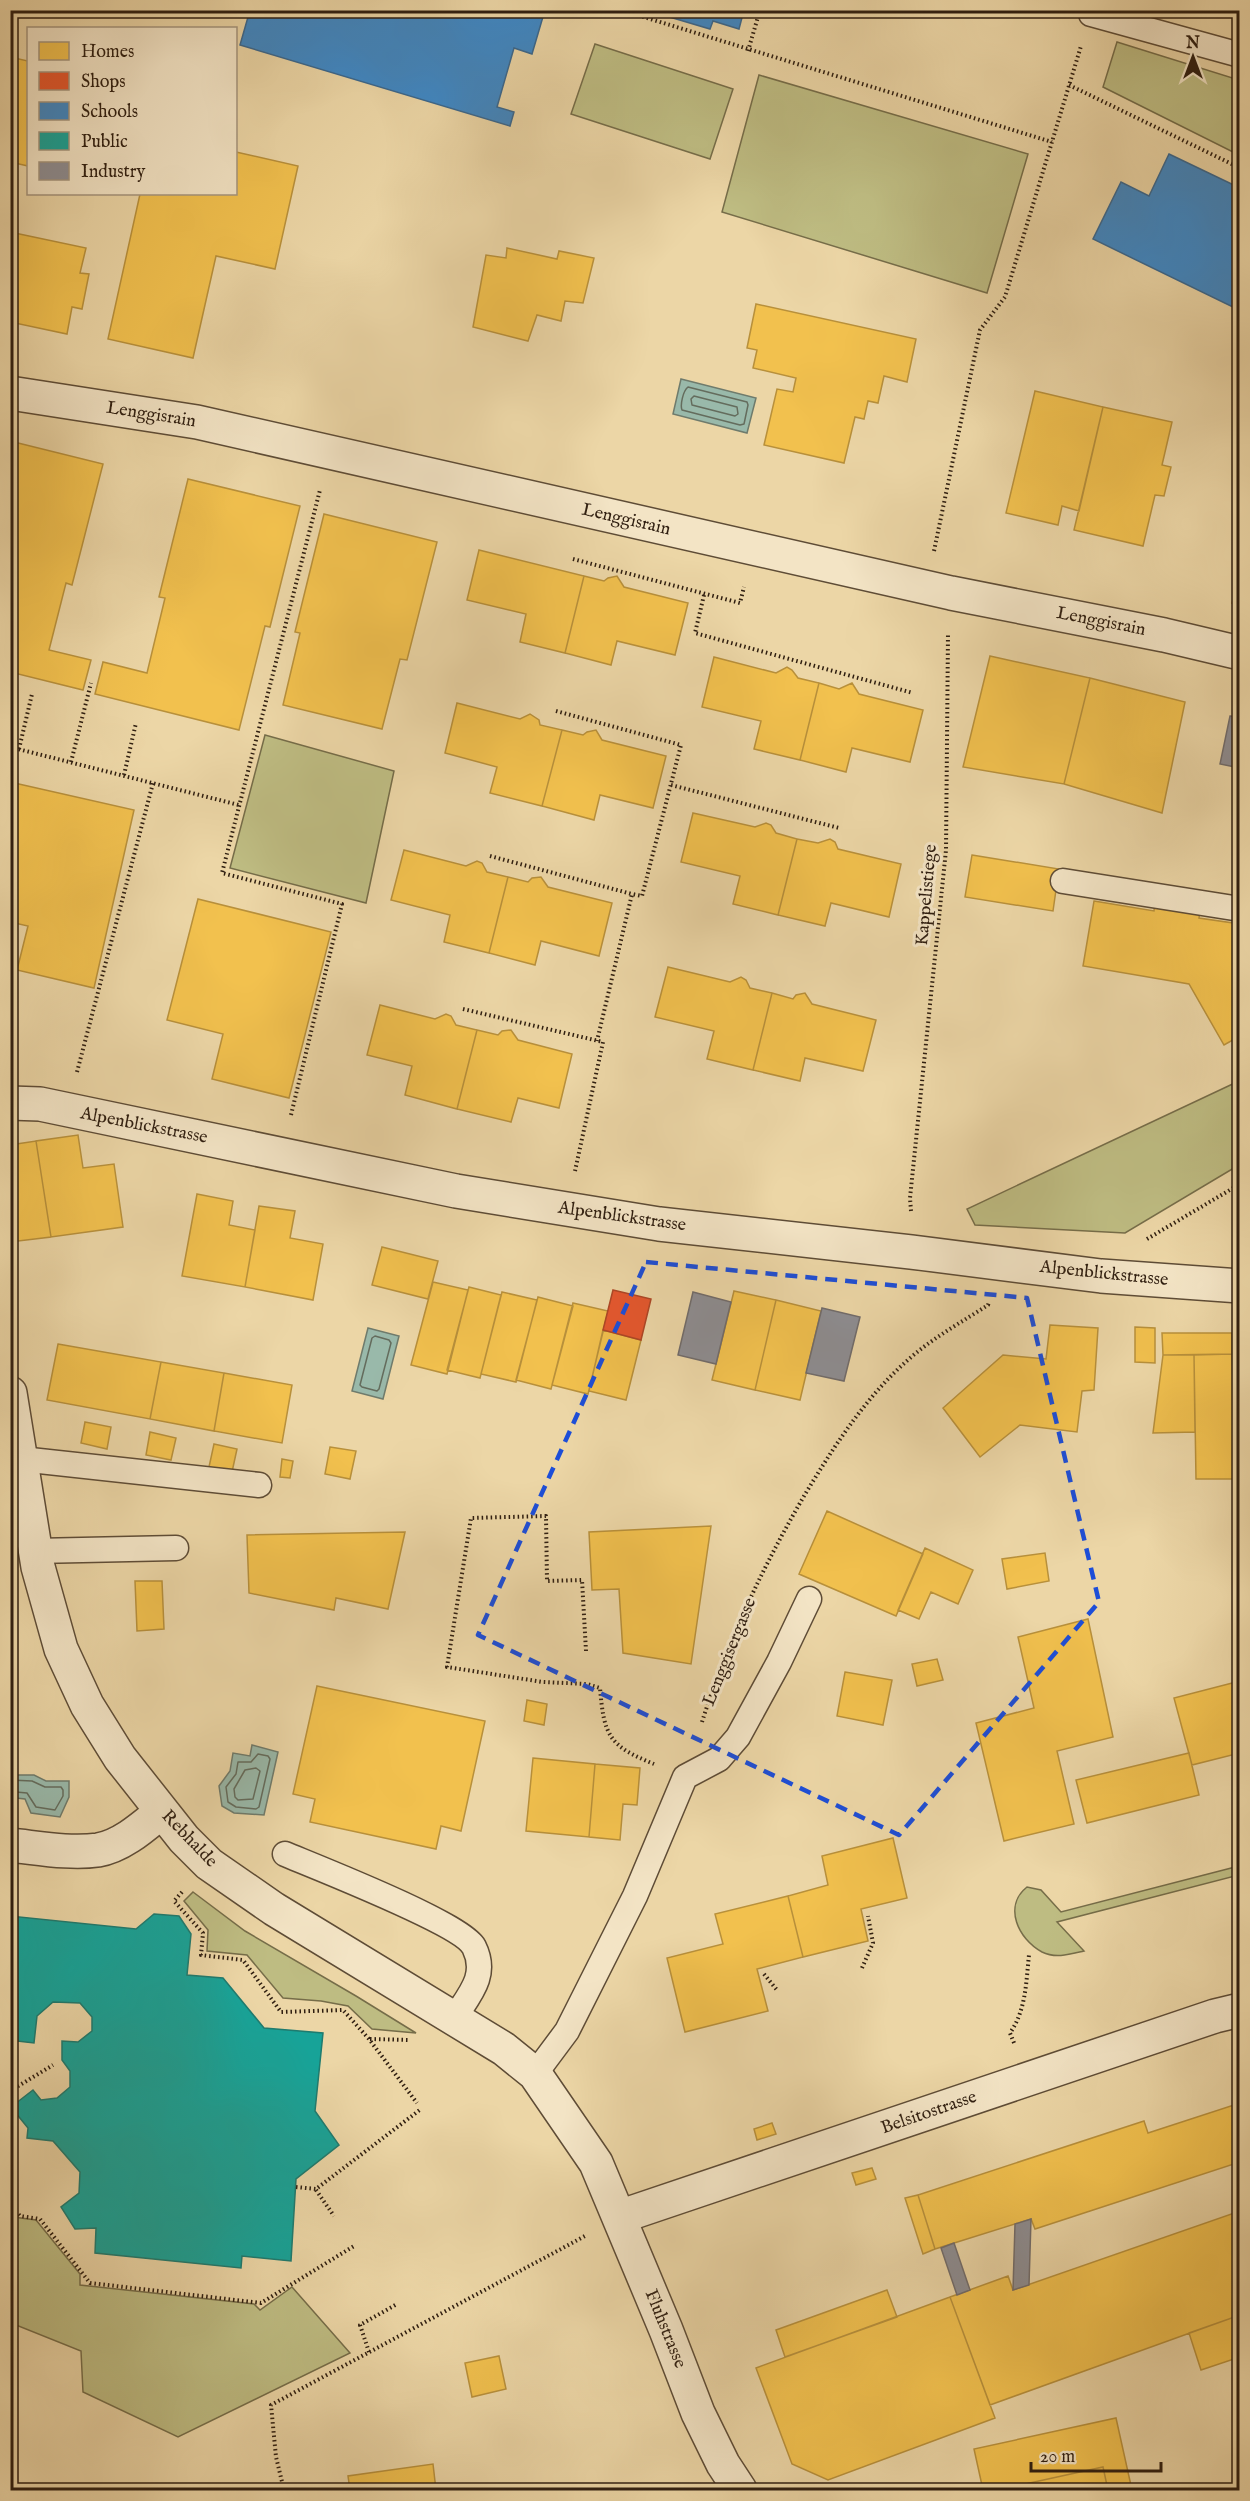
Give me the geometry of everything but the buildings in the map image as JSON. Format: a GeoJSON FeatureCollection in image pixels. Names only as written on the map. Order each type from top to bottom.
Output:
{"type":"FeatureCollection","features":[{"type":"Feature","properties":{"kind":"street","name":"Lenggisrain"},"geometry":{"type":"LineString","coordinates":[[10,393],[197,422],[938,590],[1164,635],[1239,653]]}},
{"type":"Feature","properties":{"kind":"street","name":"Alpenblickstrasse"},"geometry":{"type":"LineString","coordinates":[[10,1103],[40,1104],[456,1191],[659,1224],[1101,1276],[1239,1286]]}},
{"type":"Feature","properties":{"kind":"street","name":"Rebhalde"},"geometry":{"type":"LineString","coordinates":[[10,1393],[35,1551],[61,1649],[87,1705],[120,1758],[161,1812],[209,1864],[255,1897],[455,2017],[504,2049],[535,2074],[596,2163]]}},
{"type":"Feature","properties":{"kind":"street"},"geometry":{"type":"LineString","coordinates":[[10,1845],[59,1850],[100,1850],[135,1834],[161,1812]]}},
{"type":"Feature","properties":{"kind":"street","name":"Belsitostrasse"},"geometry":{"type":"LineString","coordinates":[[619,2217],[1215,2016],[1239,2010]]}},
{"type":"Feature","properties":{"kind":"street","name":"Fluhstrasse"},"geometry":{"type":"LineString","coordinates":[[596,2163],[698,2413],[723,2464],[740,2490]]}},
{"type":"Feature","properties":{"kind":"lane"},"geometry":{"type":"LineString","coordinates":[[1091,14],[1239,55]]}},
{"type":"Feature","properties":{"kind":"lane"},"geometry":{"type":"LineString","coordinates":[[1063,881],[1239,909]]}},
{"type":"Feature","properties":{"kind":"lane"},"geometry":{"type":"LineString","coordinates":[[21,1460],[259,1485]]}},
{"type":"Feature","properties":{"kind":"lane"},"geometry":{"type":"LineString","coordinates":[[35,1551],[176,1548]]}},
{"type":"Feature","properties":{"kind":"lane"},"geometry":{"type":"LineString","coordinates":[[535,2074],[567,2031],[625,1916],[685,1777],[719,1759],[738,1737],[779,1662],[809,1599]]}},
{"type":"Feature","properties":{"kind":"lane"},"geometry":{"type":"LineString","coordinates":[[285,1854],[416,1910],[451,1928],[473,1944],[478,1961],[478,1981],[455,2017]]}},
{"type":"Feature","properties":{"kind":"path"},"geometry":{"type":"LineString","coordinates":[[621,10],[748,51],[1052,142]]}},
{"type":"Feature","properties":{"kind":"path"},"geometry":{"type":"LineString","coordinates":[[748,51],[760,10]]}},
{"type":"Feature","properties":{"kind":"path","name":"Kappelistiege"},"geometry":{"type":"LineString","coordinates":[[910,1198],[946,850],[938,590],[980,330],[1005,297],[1091,14]]}},
{"type":"Feature","properties":{"kind":"path"},"geometry":{"type":"LineString","coordinates":[[1069,85],[1239,168]]}},
{"type":"Feature","properties":{"kind":"path"},"geometry":{"type":"LineString","coordinates":[[289,1126],[342,904],[222,873],[329,453]]}},
{"type":"Feature","properties":{"kind":"path"},"geometry":{"type":"LineString","coordinates":[[573,560],[740,603],[745,584]]}},
{"type":"Feature","properties":{"kind":"path"},"geometry":{"type":"LineString","coordinates":[[704,594],[695,633],[913,693]]}},
{"type":"Feature","properties":{"kind":"path"},"geometry":{"type":"LineString","coordinates":[[71,762],[91,683]]}},
{"type":"Feature","properties":{"kind":"path"},"geometry":{"type":"LineString","coordinates":[[19,749],[32,694]]}},
{"type":"Feature","properties":{"kind":"path"},"geometry":{"type":"LineString","coordinates":[[490,856],[642,896],[681,745],[556,711]]}},
{"type":"Feature","properties":{"kind":"path"},"geometry":{"type":"LineString","coordinates":[[124,775],[136,723]]}},
{"type":"Feature","properties":{"kind":"path"},"geometry":{"type":"LineString","coordinates":[[10,747],[239,805]]}},
{"type":"Feature","properties":{"kind":"path"},"geometry":{"type":"LineString","coordinates":[[68,1110],[153,783]]}},
{"type":"Feature","properties":{"kind":"path"},"geometry":{"type":"LineString","coordinates":[[670,785],[839,828]]}},
{"type":"Feature","properties":{"kind":"path"},"geometry":{"type":"LineString","coordinates":[[597,1041],[632,894]]}},
{"type":"Feature","properties":{"kind":"path"},"geometry":{"type":"LineString","coordinates":[[463,1009],[603,1042],[567,1209]]}},
{"type":"Feature","properties":{"kind":"path"},"geometry":{"type":"LineString","coordinates":[[1139,1244],[1239,1184]]}},
{"type":"Feature","properties":{"kind":"path","name":"Lenggisergasse"},"geometry":{"type":"LineString","coordinates":[[685,1777],[717,1675],[739,1621],[783,1532],[839,1438],[868,1400],[917,1352],[988,1305],[989,1295]]}},
{"type":"Feature","properties":{"kind":"path"},"geometry":{"type":"LineString","coordinates":[[586,1651],[582,1580],[547,1581],[546,1516],[471,1518],[447,1667],[543,1682],[586,1684],[600,1688],[602,1718],[609,1737],[628,1753],[685,1777]]}},
{"type":"Feature","properties":{"kind":"path"},"geometry":{"type":"LineString","coordinates":[[185,1888],[174,1901],[203,1933],[201,1955],[243,1960],[281,2012],[343,2010],[369,2039],[417,2103]]}},
{"type":"Feature","properties":{"kind":"path"},"geometry":{"type":"LineString","coordinates":[[862,1968],[873,1943],[868,1916]]}},
{"type":"Feature","properties":{"kind":"path"},"geometry":{"type":"LineString","coordinates":[[1014,2044],[1010,2033],[1022,2009],[1029,1955]]}},
{"type":"Feature","properties":{"kind":"path"},"geometry":{"type":"LineString","coordinates":[[764,1974],[777,1990]]}},
{"type":"Feature","properties":{"kind":"path"},"geometry":{"type":"LineString","coordinates":[[10,2091],[53,2065]]}},
{"type":"Feature","properties":{"kind":"path"},"geometry":{"type":"LineString","coordinates":[[296,2187],[316,2190],[421,2109]]}},
{"type":"Feature","properties":{"kind":"path"},"geometry":{"type":"LineString","coordinates":[[316,2190],[334,2217]]}},
{"type":"Feature","properties":{"kind":"path"},"geometry":{"type":"LineString","coordinates":[[10,2204],[20,2217],[40,2219],[90,2283],[261,2302],[354,2246]]}},
{"type":"Feature","properties":{"kind":"path"},"geometry":{"type":"LineString","coordinates":[[284,2490],[276,2457],[271,2405],[586,2236]]}},
{"type":"Feature","properties":{"kind":"path"},"geometry":{"type":"LineString","coordinates":[[369,2352],[360,2325],[397,2304]]}},
{"type":"Feature","properties":{"kind":"highlighted area"},"geometry":{"type":"Polygon","coordinates":[[[646,1262],[1027,1298],[1099,1602],[899,1835],[478,1635],[646,1262]]]}},
{"type":"Feature","properties":{"kind":"shaded area"},"geometry":{"type":"Polygon","coordinates":[[[1117,42],[1239,80],[1239,155],[1103,87],[1117,42]]]}},
{"type":"Feature","properties":{"kind":"shaded area"},"geometry":{"type":"Polygon","coordinates":[[[595,44],[733,89],[710,159],[571,114],[595,44]]]}},
{"type":"Feature","properties":{"kind":"shaded area"},"geometry":{"type":"Polygon","coordinates":[[[759,75],[1028,154],[987,293],[722,212],[759,75]]]}},
{"type":"Feature","properties":{"kind":"shaded area"},"geometry":{"type":"Polygon","coordinates":[[[265,735],[394,771],[366,903],[230,868],[265,735]]]}},
{"type":"Feature","properties":{"kind":"shaded area"},"geometry":{"type":"Polygon","coordinates":[[[1239,1081],[1239,1165],[1125,1233],[975,1225],[967,1209],[1239,1081]]]}},
{"type":"Feature","properties":{"kind":"shaded area"},"geometry":{"type":"Polygon","coordinates":[[[1239,1866],[1239,1875],[1057,1922],[1084,1951],[1058,1956],[1042,1952],[1026,1939],[1016,1922],[1016,1903],[1027,1887],[1041,1890],[1061,1912],[1239,1866]]]}},
{"type":"Feature","properties":{"kind":"shaded area"},"geometry":{"type":"Polygon","coordinates":[[[193,1892],[245,1931],[416,2033],[372,2029],[348,2006],[283,1998],[247,1955],[207,1951],[208,1930],[184,1901],[193,1892]]]}},
{"type":"Feature","properties":{"kind":"shaded area"},"geometry":{"type":"Polygon","coordinates":[[[10,2215],[36,2220],[80,2274],[80,2285],[254,2304],[260,2310],[292,2287],[350,2353],[178,2437],[83,2392],[81,2351],[11,2323],[10,2215]]]}},
{"type":"Feature","properties":{"kind":"water"},"geometry":{"type":"Polygon","coordinates":[[[681,379],[756,398],[747,433],[673,414],[681,379]]]}},
{"type":"Feature","properties":{"kind":"water"},"geometry":{"type":"Polygon","coordinates":[[[368,1328],[399,1336],[383,1399],[352,1391],[368,1328]]]}},
{"type":"Feature","properties":{"kind":"water"},"geometry":{"type":"Polygon","coordinates":[[[252,1745],[278,1752],[264,1815],[234,1813],[222,1806],[219,1786],[230,1771],[233,1753],[250,1756],[252,1745]]]}},
{"type":"Feature","properties":{"kind":"water"},"geometry":{"type":"Polygon","coordinates":[[[11,1775],[34,1775],[46,1781],[69,1781],[69,1797],[60,1817],[31,1813],[25,1799],[16,1798],[12,1807],[11,1775]]]}}]}
